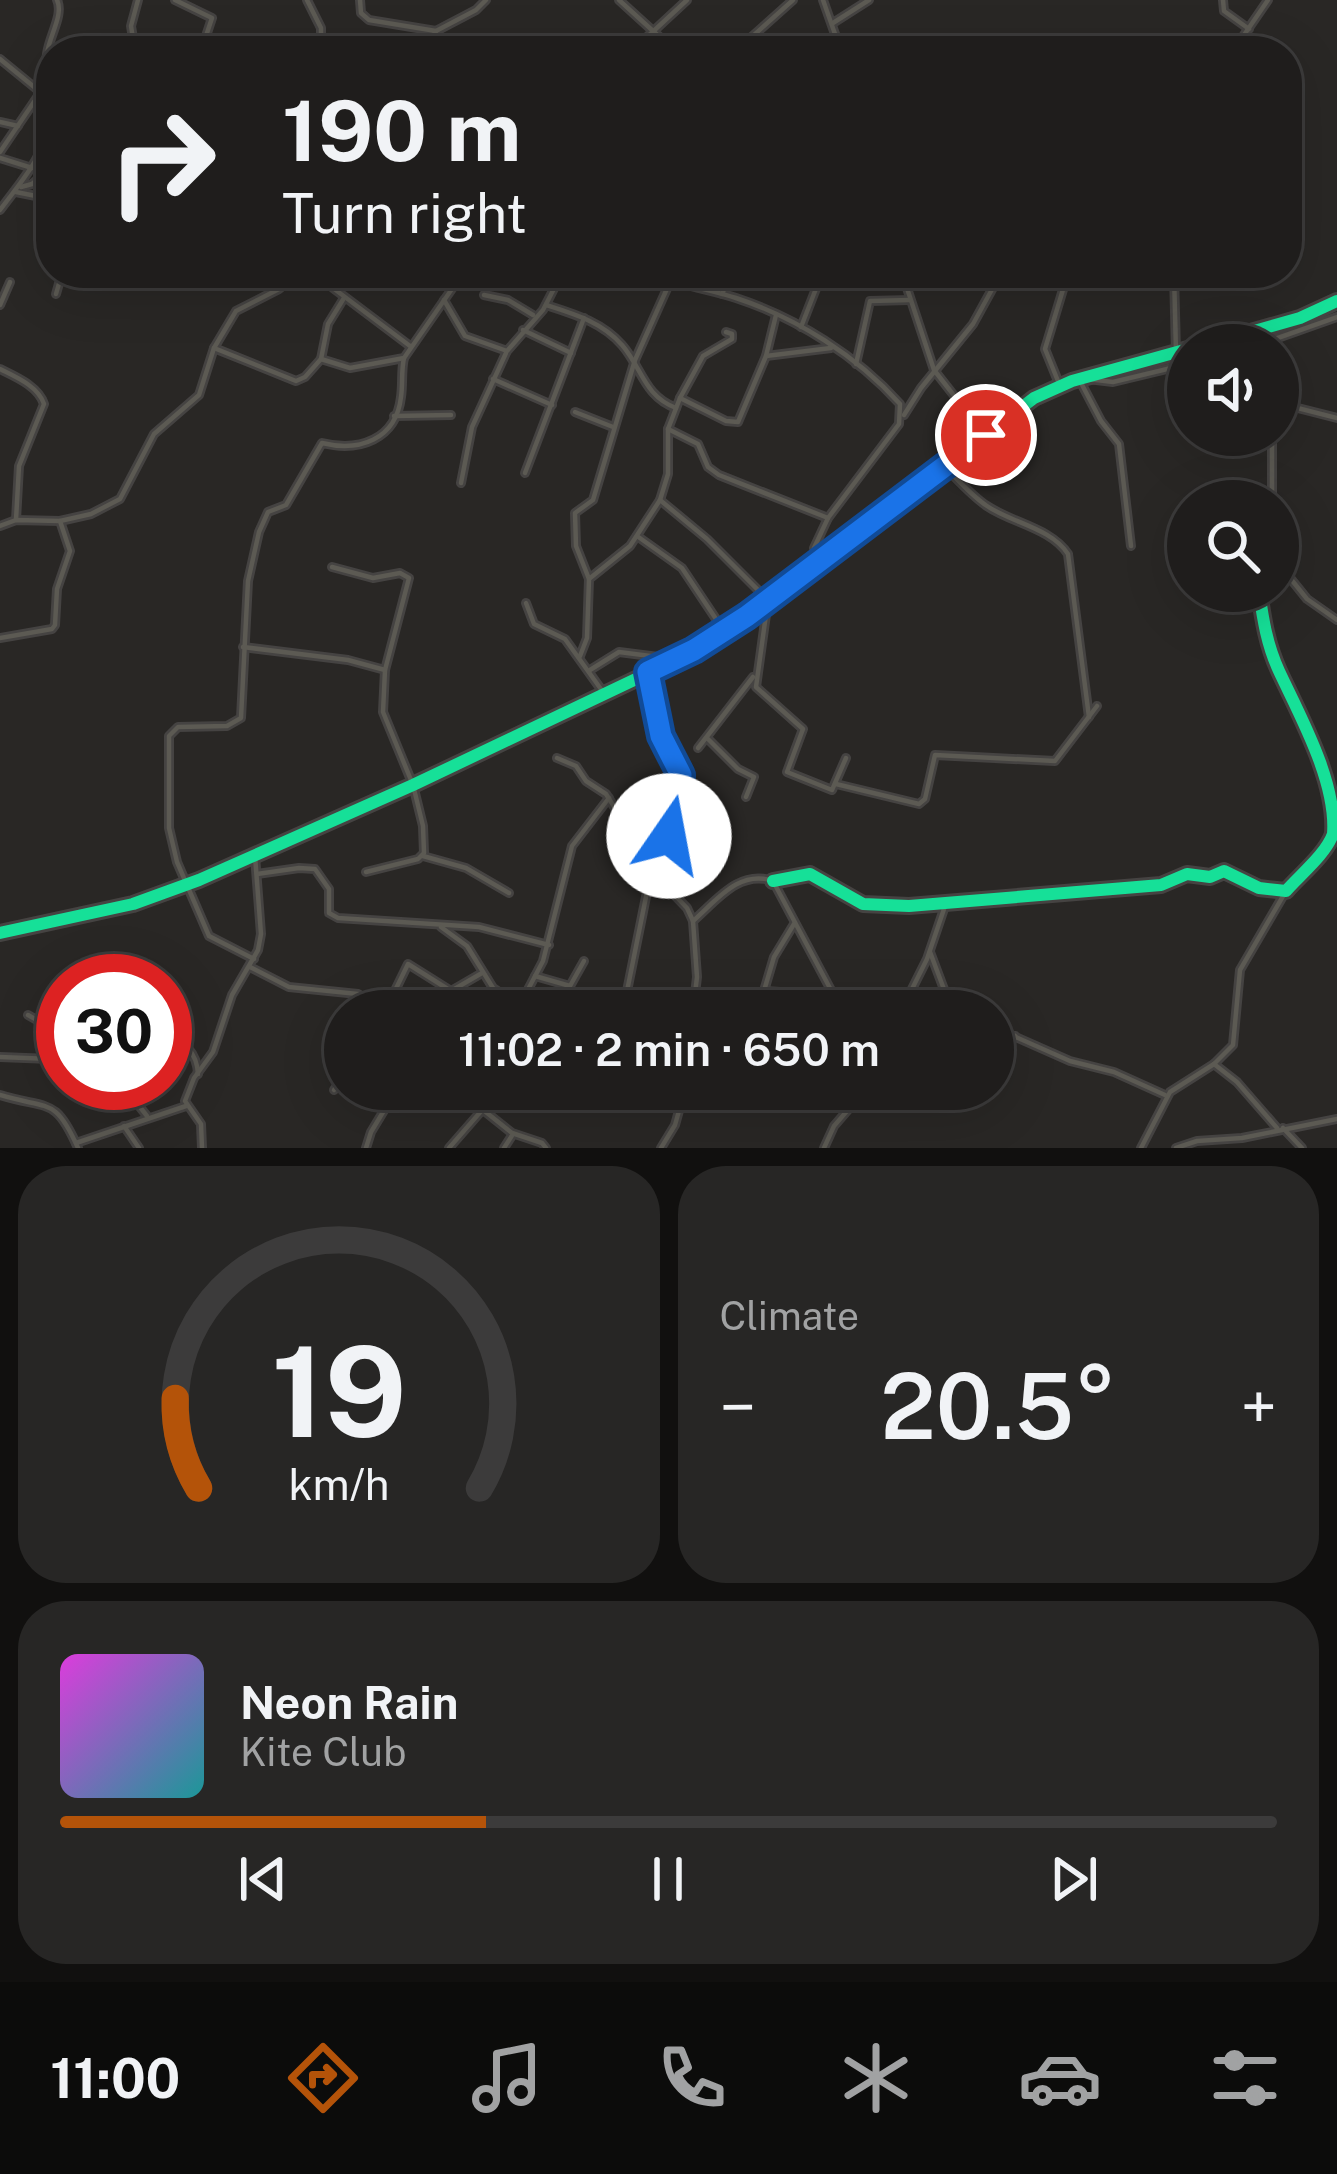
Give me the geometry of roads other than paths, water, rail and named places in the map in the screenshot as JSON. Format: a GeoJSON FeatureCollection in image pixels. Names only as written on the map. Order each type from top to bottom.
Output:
{"type":"FeatureCollection","features":[{"type":"Feature","properties":{"kind":"main road"},"geometry":{"type":"LineString","coordinates":[[1284,324],[1337,301]]}},
{"type":"Feature","properties":{"kind":"main road"},"geometry":{"type":"LineString","coordinates":[[0,933],[133,904],[187,885],[676,660],[768,601],[1034,398],[1081,378],[1167,355]]}},
{"type":"Feature","properties":{"kind":"main road"},"geometry":{"type":"LineString","coordinates":[[772,881],[810,874],[853,901],[876,906],[1161,885],[1186,874],[1210,877],[1224,871],[1259,888],[1286,892],[1333,837],[1336,815],[1329,763],[1280,673],[1261,612]]}},
{"type":"Feature","properties":{"kind":"street"},"geometry":{"type":"LineString","coordinates":[[53,36],[61,9],[57,0]]}},
{"type":"Feature","properties":{"kind":"street"},"geometry":{"type":"LineString","coordinates":[[133,36],[138,0]]}},
{"type":"Feature","properties":{"kind":"street"},"geometry":{"type":"LineString","coordinates":[[175,0],[212,19],[206,36]]}},
{"type":"Feature","properties":{"kind":"street"},"geometry":{"type":"LineString","coordinates":[[307,0],[322,36]]}},
{"type":"Feature","properties":{"kind":"street"},"geometry":{"type":"LineString","coordinates":[[360,0],[361,13],[369,20],[436,31]]}},
{"type":"Feature","properties":{"kind":"street"},"geometry":{"type":"LineString","coordinates":[[433,36],[486,0]]}},
{"type":"Feature","properties":{"kind":"street"},"geometry":{"type":"LineString","coordinates":[[619,0],[657,36]]}},
{"type":"Feature","properties":{"kind":"street"},"geometry":{"type":"LineString","coordinates":[[648,36],[688,0]]}},
{"type":"Feature","properties":{"kind":"street"},"geometry":{"type":"LineString","coordinates":[[753,36],[793,0]]}},
{"type":"Feature","properties":{"kind":"street"},"geometry":{"type":"LineString","coordinates":[[823,0],[837,36]]}},
{"type":"Feature","properties":{"kind":"street"},"geometry":{"type":"LineString","coordinates":[[833,23],[869,0]]}},
{"type":"Feature","properties":{"kind":"street"},"geometry":{"type":"LineString","coordinates":[[1223,0],[1224,11],[1249,29]]}},
{"type":"Feature","properties":{"kind":"street"},"geometry":{"type":"LineString","coordinates":[[1244,36],[1268,0]]}},
{"type":"Feature","properties":{"kind":"street"},"geometry":{"type":"LineString","coordinates":[[0,59],[36,90]]}},
{"type":"Feature","properties":{"kind":"street"},"geometry":{"type":"LineString","coordinates":[[32,168],[0,155],[36,99]]}},
{"type":"Feature","properties":{"kind":"street"},"geometry":{"type":"LineString","coordinates":[[0,122],[18,126]]}},
{"type":"Feature","properties":{"kind":"street"},"geometry":{"type":"LineString","coordinates":[[1,206],[36,160]]}},
{"type":"Feature","properties":{"kind":"street"},"geometry":{"type":"LineString","coordinates":[[18,189],[36,181]]}},
{"type":"Feature","properties":{"kind":"street"},"geometry":{"type":"LineString","coordinates":[[18,189],[36,194]]}},
{"type":"Feature","properties":{"kind":"street"},"geometry":{"type":"LineString","coordinates":[[0,305],[10,282]]}},
{"type":"Feature","properties":{"kind":"street"},"geometry":{"type":"LineString","coordinates":[[56,294],[58,288]]}},
{"type":"Feature","properties":{"kind":"street"},"geometry":{"type":"LineString","coordinates":[[0,526],[16,520],[60,521],[91,514],[120,500],[154,434],[168,417],[199,395],[214,347],[236,310],[280,288]]}},
{"type":"Feature","properties":{"kind":"street"},"geometry":{"type":"LineString","coordinates":[[333,288],[410,346]]}},
{"type":"Feature","properties":{"kind":"street"},"geometry":{"type":"LineString","coordinates":[[254,959],[209,935],[187,885],[169,827],[169,736],[178,727],[237,724],[243,707],[248,581],[268,512],[286,505],[322,443],[365,446],[376,441],[401,401],[404,358],[452,288]]}},
{"type":"Feature","properties":{"kind":"street"},"geometry":{"type":"LineString","coordinates":[[461,483],[472,427],[493,379],[507,351],[554,288]]}},
{"type":"Feature","properties":{"kind":"street"},"geometry":{"type":"LineString","coordinates":[[580,656],[587,638],[589,579],[576,546],[574,518],[577,509],[593,500],[635,360],[668,288]]}},
{"type":"Feature","properties":{"kind":"street"},"geometry":{"type":"LineString","coordinates":[[705,288],[801,327],[832,347],[882,383],[900,404],[901,420]]}},
{"type":"Feature","properties":{"kind":"street"},"geometry":{"type":"LineString","coordinates":[[722,294],[725,288]]}},
{"type":"Feature","properties":{"kind":"street"},"geometry":{"type":"LineString","coordinates":[[801,327],[818,288]]}},
{"type":"Feature","properties":{"kind":"street"},"geometry":{"type":"LineString","coordinates":[[906,288],[934,370],[986,435]]}},
{"type":"Feature","properties":{"kind":"street"},"geometry":{"type":"LineString","coordinates":[[814,548],[828,518],[973,323],[993,288]]}},
{"type":"Feature","properties":{"kind":"street"},"geometry":{"type":"LineString","coordinates":[[1060,386],[1046,350],[1064,288]]}},
{"type":"Feature","properties":{"kind":"street"},"geometry":{"type":"LineString","coordinates":[[1176,288],[1179,324]]}},
{"type":"Feature","properties":{"kind":"street"},"geometry":{"type":"LineString","coordinates":[[484,295],[508,300],[536,317]]}},
{"type":"Feature","properties":{"kind":"street"},"geometry":{"type":"LineString","coordinates":[[214,347],[296,381],[320,359],[328,324],[345,296]]}},
{"type":"Feature","properties":{"kind":"street"},"geometry":{"type":"LineString","coordinates":[[444,300],[465,336],[507,351]]}},
{"type":"Feature","properties":{"kind":"street"},"geometry":{"type":"LineString","coordinates":[[856,364],[869,302],[910,300]]}},
{"type":"Feature","properties":{"kind":"street"},"geometry":{"type":"LineString","coordinates":[[546,305],[607,331],[635,360],[652,394],[676,408]]}},
{"type":"Feature","properties":{"kind":"street"},"geometry":{"type":"LineString","coordinates":[[680,398],[726,421],[738,422],[766,356],[776,316]]}},
{"type":"Feature","properties":{"kind":"street"},"geometry":{"type":"LineString","coordinates":[[1299,330],[1337,316]]}},
{"type":"Feature","properties":{"kind":"street"},"geometry":{"type":"LineString","coordinates":[[526,473],[584,318]]}},
{"type":"Feature","properties":{"kind":"street"},"geometry":{"type":"LineString","coordinates":[[523,330],[571,353]]}},
{"type":"Feature","properties":{"kind":"street"},"geometry":{"type":"LineString","coordinates":[[589,579],[623,553],[660,500],[668,474],[668,429],[676,408],[703,356],[732,339],[726,332]]}},
{"type":"Feature","properties":{"kind":"street"},"geometry":{"type":"LineString","coordinates":[[766,356],[832,347]]}},
{"type":"Feature","properties":{"kind":"street"},"geometry":{"type":"LineString","coordinates":[[320,359],[350,368],[404,358]]}},
{"type":"Feature","properties":{"kind":"street"},"geometry":{"type":"LineString","coordinates":[[0,369],[22,380],[42,396],[44,404],[19,466],[16,520]]}},
{"type":"Feature","properties":{"kind":"street"},"geometry":{"type":"LineString","coordinates":[[1081,378],[1113,382],[1167,369]]}},
{"type":"Feature","properties":{"kind":"street"},"geometry":{"type":"LineString","coordinates":[[1081,378],[1119,445],[1131,546]]}},
{"type":"Feature","properties":{"kind":"street"},"geometry":{"type":"LineString","coordinates":[[493,379],[552,405]]}},
{"type":"Feature","properties":{"kind":"street"},"geometry":{"type":"LineString","coordinates":[[1299,408],[1337,418]]}},
{"type":"Feature","properties":{"kind":"street"},"geometry":{"type":"LineString","coordinates":[[575,412],[613,427]]}},
{"type":"Feature","properties":{"kind":"street"},"geometry":{"type":"LineString","coordinates":[[394,416],[451,415]]}},
{"type":"Feature","properties":{"kind":"street"},"geometry":{"type":"LineString","coordinates":[[668,429],[695,442],[707,466],[719,475],[828,518]]}},
{"type":"Feature","properties":{"kind":"street"},"geometry":{"type":"LineString","coordinates":[[945,467],[990,508],[1042,532],[1069,554],[1089,717]]}},
{"type":"Feature","properties":{"kind":"street"},"geometry":{"type":"LineString","coordinates":[[660,500],[707,539],[768,601],[754,675],[765,699],[803,729],[787,772],[832,790],[846,758]]}},
{"type":"Feature","properties":{"kind":"street"},"geometry":{"type":"LineString","coordinates":[[0,638],[55,626],[57,589],[70,551],[60,521]]}},
{"type":"Feature","properties":{"kind":"street"},"geometry":{"type":"LineString","coordinates":[[637,536],[682,568],[724,631]]}},
{"type":"Feature","properties":{"kind":"street"},"geometry":{"type":"LineString","coordinates":[[332,567],[374,578],[400,573],[409,578],[386,670],[383,712],[412,785],[423,826],[423,856]]}},
{"type":"Feature","properties":{"kind":"street"},"geometry":{"type":"LineString","coordinates":[[1299,589],[1337,620]]}},
{"type":"Feature","properties":{"kind":"street"},"geometry":{"type":"LineString","coordinates":[[526,603],[534,624],[564,638],[603,692]]}},
{"type":"Feature","properties":{"kind":"street"},"geometry":{"type":"LineString","coordinates":[[244,647],[348,660],[386,670]]}},
{"type":"Feature","properties":{"kind":"street"},"geometry":{"type":"LineString","coordinates":[[590,670],[619,652],[676,660]]}},
{"type":"Feature","properties":{"kind":"street"},"geometry":{"type":"LineString","coordinates":[[632,831],[664,839],[673,831],[679,812],[681,775],[661,736],[648,672]]}},
{"type":"Feature","properties":{"kind":"street"},"geometry":{"type":"LineString","coordinates":[[698,748],[754,675]]}},
{"type":"Feature","properties":{"kind":"street"},"geometry":{"type":"LineString","coordinates":[[836,784],[919,804],[925,799],[935,755],[1052,762],[1097,706]]}},
{"type":"Feature","properties":{"kind":"street"},"geometry":{"type":"LineString","coordinates":[[706,738],[738,769],[754,777],[746,797]]}},
{"type":"Feature","properties":{"kind":"street"},"geometry":{"type":"LineString","coordinates":[[556,758],[576,766],[586,781],[609,798],[652,867],[687,908],[693,921],[695,990]]}},
{"type":"Feature","properties":{"kind":"street"},"geometry":{"type":"LineString","coordinates":[[526,990],[549,945],[568,856],[609,798]]}},
{"type":"Feature","properties":{"kind":"street"},"geometry":{"type":"LineString","coordinates":[[192,1084],[213,1052],[232,995],[254,959],[261,934],[255,856]]}},
{"type":"Feature","properties":{"kind":"street"},"geometry":{"type":"LineString","coordinates":[[366,872],[423,856],[466,868],[509,893]]}},
{"type":"Feature","properties":{"kind":"street"},"geometry":{"type":"LineString","coordinates":[[256,874],[309,867],[327,884],[331,915],[479,928],[549,945]]}},
{"type":"Feature","properties":{"kind":"street"},"geometry":{"type":"LineString","coordinates":[[627,990],[652,867]]}},
{"type":"Feature","properties":{"kind":"street"},"geometry":{"type":"LineString","coordinates":[[693,921],[742,880],[772,881],[831,990]]}},
{"type":"Feature","properties":{"kind":"street"},"geometry":{"type":"LineString","coordinates":[[1141,1148],[1167,1096],[1214,1064],[1234,1042],[1241,966],[1286,892]]}},
{"type":"Feature","properties":{"kind":"street"},"geometry":{"type":"LineString","coordinates":[[911,990],[946,902]]}},
{"type":"Feature","properties":{"kind":"street"},"geometry":{"type":"LineString","coordinates":[[764,990],[774,956],[794,924]]}},
{"type":"Feature","properties":{"kind":"street"},"geometry":{"type":"LineString","coordinates":[[441,927],[467,946],[497,990]]}},
{"type":"Feature","properties":{"kind":"street"},"geometry":{"type":"LineString","coordinates":[[930,952],[944,990]]}},
{"type":"Feature","properties":{"kind":"street"},"geometry":{"type":"LineString","coordinates":[[535,976],[570,986],[584,961]]}},
{"type":"Feature","properties":{"kind":"street"},"geometry":{"type":"LineString","coordinates":[[396,990],[408,964],[449,990]]}},
{"type":"Feature","properties":{"kind":"street"},"geometry":{"type":"LineString","coordinates":[[250,967],[280,985],[324,990]]}},
{"type":"Feature","properties":{"kind":"street"},"geometry":{"type":"LineString","coordinates":[[453,990],[482,973]]}},
{"type":"Feature","properties":{"kind":"street"},"geometry":{"type":"LineString","coordinates":[[28,1015],[36,1020]]}},
{"type":"Feature","properties":{"kind":"street"},"geometry":{"type":"LineString","coordinates":[[1015,1036],[1167,1096]]}},
{"type":"Feature","properties":{"kind":"street"},"geometry":{"type":"LineString","coordinates":[[192,1053],[198,1074]]}},
{"type":"Feature","properties":{"kind":"street"},"geometry":{"type":"LineString","coordinates":[[0,1057],[36,1058]]}},
{"type":"Feature","properties":{"kind":"street"},"geometry":{"type":"LineString","coordinates":[[1214,1064],[1302,1148]]}},
{"type":"Feature","properties":{"kind":"street"},"geometry":{"type":"LineString","coordinates":[[0,1095],[64,1114],[77,1146],[172,1110]]}},
{"type":"Feature","properties":{"kind":"street"},"geometry":{"type":"LineString","coordinates":[[142,1110],[148,1117]]}},
{"type":"Feature","properties":{"kind":"street"},"geometry":{"type":"LineString","coordinates":[[189,1110],[201,1124],[202,1148]]}},
{"type":"Feature","properties":{"kind":"street"},"geometry":{"type":"LineString","coordinates":[[366,1148],[384,1110]]}},
{"type":"Feature","properties":{"kind":"street"},"geometry":{"type":"LineString","coordinates":[[448,1148],[481,1110]]}},
{"type":"Feature","properties":{"kind":"street"},"geometry":{"type":"LineString","coordinates":[[483,1110],[513,1134],[546,1148]]}},
{"type":"Feature","properties":{"kind":"street"},"geometry":{"type":"LineString","coordinates":[[663,1148],[679,1110]]}},
{"type":"Feature","properties":{"kind":"street"},"geometry":{"type":"LineString","coordinates":[[824,1148],[848,1110]]}},
{"type":"Feature","properties":{"kind":"street"},"geometry":{"type":"LineString","coordinates":[[1175,1148],[1337,1118]]}},
{"type":"Feature","properties":{"kind":"street"},"geometry":{"type":"LineString","coordinates":[[124,1126],[140,1148]]}},
{"type":"Feature","properties":{"kind":"street"},"geometry":{"type":"LineString","coordinates":[[504,1148],[513,1134]]}}]}
